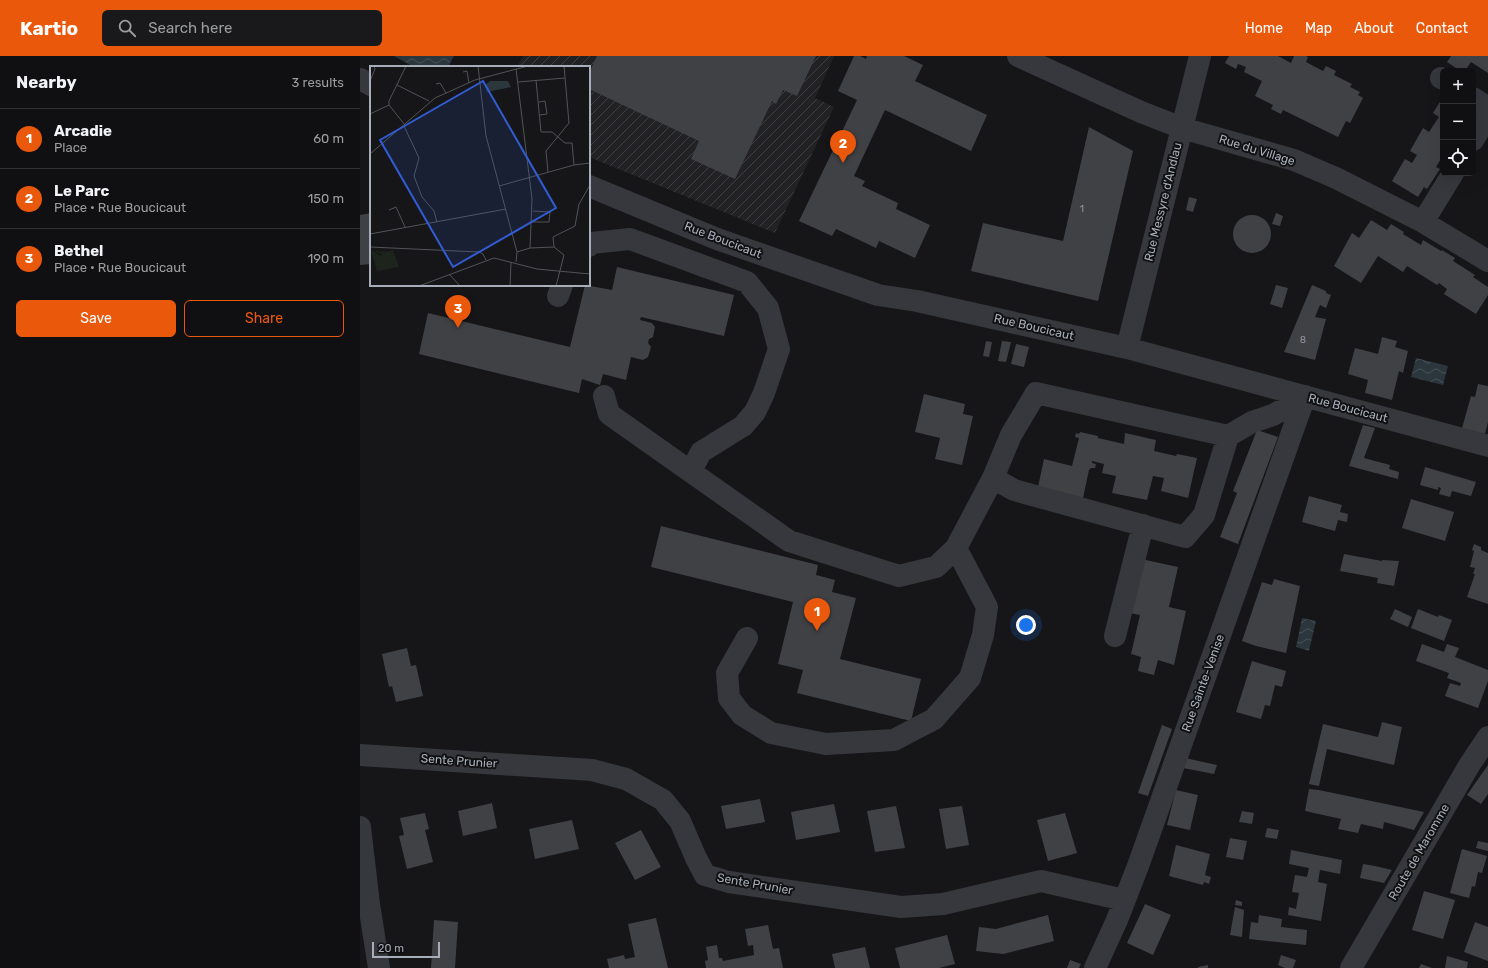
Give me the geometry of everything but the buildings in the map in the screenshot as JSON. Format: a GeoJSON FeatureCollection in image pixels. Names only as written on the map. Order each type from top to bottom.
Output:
{"type":"FeatureCollection","features":[{"type":"Feature","properties":{"kind":"street","name":"Rue du Village"},"geometry":{"type":"LineString","coordinates":[[1018,56],[1141,112],[1182,128],[1294,160],[1336,178],[1423,222],[1488,261]]}},
{"type":"Feature","properties":{"kind":"street","name":"Rue Messyre d'Andlau"},"geometry":{"type":"LineString","coordinates":[[1126,348],[1200,56]]}},
{"type":"Feature","properties":{"kind":"street"},"geometry":{"type":"LineString","coordinates":[[360,80],[370,85]]}},
{"type":"Feature","properties":{"kind":"street"},"geometry":{"type":"LineString","coordinates":[[1476,100],[1488,108]]}},
{"type":"Feature","properties":{"kind":"street"},"geometry":{"type":"LineString","coordinates":[[1476,135],[1488,115]]}},
{"type":"Feature","properties":{"kind":"street"},"geometry":{"type":"LineString","coordinates":[[1423,222],[1451,176]]}},
{"type":"Feature","properties":{"kind":"street","name":"Rue Boucicaut"},"geometry":{"type":"LineString","coordinates":[[590,186],[717,239],[878,295],[917,301],[1126,348],[1488,446]]}},
{"type":"Feature","properties":{"kind":"street"},"geometry":{"type":"LineString","coordinates":[[590,244],[591,243],[630,239],[747,282],[768,308],[779,349],[764,393],[755,412],[743,426],[701,452],[691,471]]}},
{"type":"Feature","properties":{"kind":"street"},"geometry":{"type":"LineString","coordinates":[[604,396],[608,414],[789,541],[899,576],[936,567],[956,548],[993,478],[1011,435],[1036,393],[1228,436]]}},
{"type":"Feature","properties":{"kind":"street"},"geometry":{"type":"LineString","coordinates":[[993,478],[1014,490],[1185,537],[1204,515],[1228,436],[1252,422],[1273,415],[1305,396]]}},
{"type":"Feature","properties":{"kind":"street","name":"Rue Sainte-Venise"},"geometry":{"type":"LineString","coordinates":[[1095,968],[1117,920],[1138,866],[1305,396]]}},
{"type":"Feature","properties":{"kind":"street"},"geometry":{"type":"LineString","coordinates":[[1115,636],[1143,525]]}},
{"type":"Feature","properties":{"kind":"street"},"geometry":{"type":"LineString","coordinates":[[747,638],[727,673],[729,698],[742,715],[771,732],[826,744],[894,740],[934,719],[970,678],[983,635],[987,607],[956,548]]}},
{"type":"Feature","properties":{"kind":"street","name":"Route de Maromme"},"geometry":{"type":"LineString","coordinates":[[1351,968],[1470,764],[1488,737]]}},
{"type":"Feature","properties":{"kind":"street","name":"Sente Prunier"},"geometry":{"type":"LineString","coordinates":[[360,755],[592,770],[626,779],[663,800],[680,821],[696,858],[706,875],[729,882],[901,907],[943,904],[1041,881],[1124,900]]}},
{"type":"Feature","properties":{"kind":"street"},"geometry":{"type":"LineString","coordinates":[[360,827],[369,904],[379,968]]}},
{"type":"Feature","properties":{"kind":"shaded area"},"geometry":{"type":"Polygon","coordinates":[[[523,56],[834,56],[815,98],[834,107],[775,233],[590,157],[590,66],[518,66],[523,56]]]}},
{"type":"Feature","properties":{"kind":"water"},"geometry":{"type":"Polygon","coordinates":[[[394,56],[454,56],[449,65],[446,66],[412,66],[394,56]]]}},
{"type":"Feature","properties":{"kind":"water"},"geometry":{"type":"Polygon","coordinates":[[[1416,358],[1448,366],[1443,385],[1411,377],[1416,358]]]}},
{"type":"Feature","properties":{"kind":"water"},"geometry":{"type":"Polygon","coordinates":[[[1302,618],[1316,621],[1309,651],[1296,647],[1302,618]]]}},
{"type":"Feature","properties":{"kind":"place","name":"Le Parc"},"geometry":{"type":"Point","coordinates":[843,163]}},
{"type":"Feature","properties":{"kind":"place","name":"Bethel"},"geometry":{"type":"Point","coordinates":[458,328]}},
{"type":"Feature","properties":{"kind":"place","name":"Arcadie"},"geometry":{"type":"Point","coordinates":[817,631]}}]}
